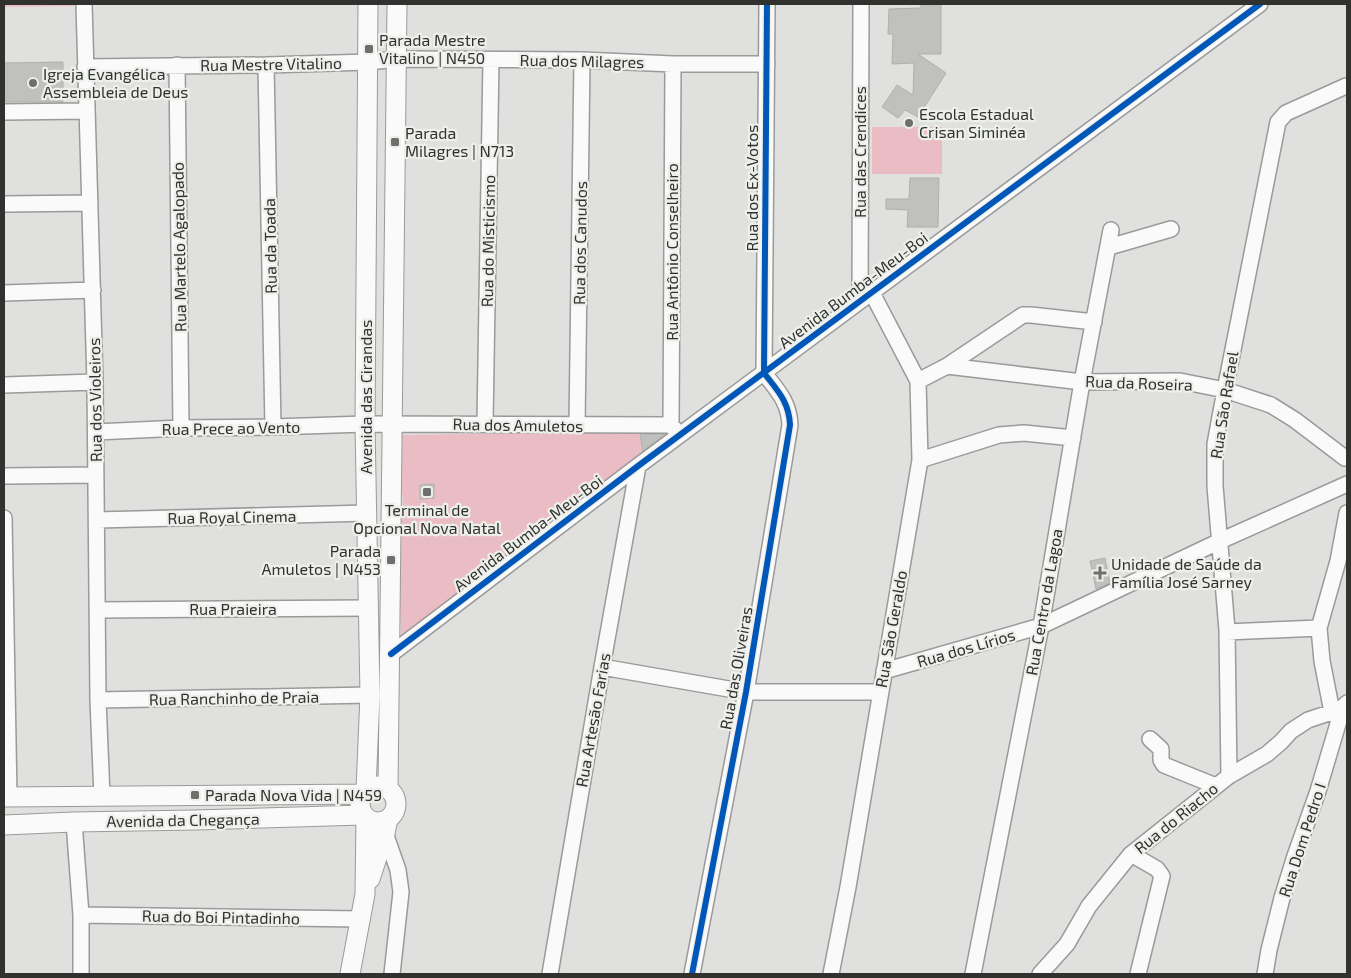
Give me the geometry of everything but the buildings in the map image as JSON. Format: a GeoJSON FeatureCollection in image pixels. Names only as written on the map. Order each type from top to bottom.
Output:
{"type":"FeatureCollection","features":[{"type":"Feature","properties":{"kind":"street","name":"Rua dos Violeiros"},"geometry":{"type":"LineString","coordinates":[[84,4],[95,382],[98,700],[102,796]]}},
{"type":"Feature","properties":{"kind":"street","name":"Avenida das Cirandas"},"geometry":{"type":"LineString","coordinates":[[364,792],[370,695],[365,424],[368,4]]}},
{"type":"Feature","properties":{"kind":"street","name":"Avenida das Cirandas"},"geometry":{"type":"LineString","coordinates":[[388,788],[397,4]]}},
{"type":"Feature","properties":{"kind":"street","name":"Rua dos Ex-Votos"},"geometry":{"type":"LineString","coordinates":[[764,373],[767,4]]}},
{"type":"Feature","properties":{"kind":"street","name":"Rua das Crendices"},"geometry":{"type":"LineString","coordinates":[[860,4],[866,297]]}},
{"type":"Feature","properties":{"kind":"street","name":"Avenida Bumba-Meu-Boi"},"geometry":{"type":"LineString","coordinates":[[391,654],[638,466],[676,431],[764,373],[1260,4]]}},
{"type":"Feature","properties":{"kind":"street","name":"Rua Mestre Vitalino"},"geometry":{"type":"LineString","coordinates":[[85,66],[266,65],[369,62],[396,59]]}},
{"type":"Feature","properties":{"kind":"street","name":"Rua dos Milagres"},"geometry":{"type":"LineString","coordinates":[[396,59],[582,60],[673,64],[767,64]]}},
{"type":"Feature","properties":{"kind":"street","name":"Rua do Misticismo"},"geometry":{"type":"LineString","coordinates":[[485,423],[491,60]]}},
{"type":"Feature","properties":{"kind":"street","name":"Rua dos Canudos"},"geometry":{"type":"LineString","coordinates":[[577,425],[582,60]]}},
{"type":"Feature","properties":{"kind":"street","name":"Rua Antônio Conselheiro"},"geometry":{"type":"LineString","coordinates":[[673,64],[676,431]]}},
{"type":"Feature","properties":{"kind":"street","name":"Rua Martelo Agalopado"},"geometry":{"type":"LineString","coordinates":[[177,65],[182,428]]}},
{"type":"Feature","properties":{"kind":"street","name":"Rua da Toada"},"geometry":{"type":"LineString","coordinates":[[266,65],[273,427]]}},
{"type":"Feature","properties":{"kind":"street","name":"Rua São Rafael"},"geometry":{"type":"LineString","coordinates":[[1229,776],[1227,632],[1214,466],[1215,444],[1278,122],[1286,113],[1346,86]]}},
{"type":"Feature","properties":{"kind":"street"},"geometry":{"type":"LineString","coordinates":[[4,112],[86,111]]}},
{"type":"Feature","properties":{"kind":"street"},"geometry":{"type":"LineString","coordinates":[[4,204],[90,203]]}},
{"type":"Feature","properties":{"kind":"street"},"geometry":{"type":"LineString","coordinates":[[1109,247],[1171,229]]}},
{"type":"Feature","properties":{"kind":"street","name":"Rua Centro da Lagoa"},"geometry":{"type":"LineString","coordinates":[[973,974],[1041,626],[1082,382],[1111,230]]}},
{"type":"Feature","properties":{"kind":"street"},"geometry":{"type":"LineString","coordinates":[[4,293],[92,290]]}},
{"type":"Feature","properties":{"kind":"street","name":"Rua São Geraldo"},"geometry":{"type":"LineString","coordinates":[[831,974],[848,887],[920,460],[918,381],[866,297]]}},
{"type":"Feature","properties":{"kind":"street"},"geometry":{"type":"LineString","coordinates":[[918,381],[947,366],[1023,315],[1094,322]]}},
{"type":"Feature","properties":{"kind":"street","name":"Rua da Roseira"},"geometry":{"type":"LineString","coordinates":[[947,366],[1082,382],[1180,381],[1225,390],[1271,405],[1347,458]]}},
{"type":"Feature","properties":{"kind":"street","name":"Rua das Oliveiras"},"geometry":{"type":"LineString","coordinates":[[692,974],[746,692],[790,425],[790,412],[786,402],[764,373]]}},
{"type":"Feature","properties":{"kind":"street"},"geometry":{"type":"LineString","coordinates":[[4,385],[95,382]]}},
{"type":"Feature","properties":{"kind":"street","name":"Rua dos Amuletos"},"geometry":{"type":"LineString","coordinates":[[365,424],[485,423],[577,425],[676,431]]}},
{"type":"Feature","properties":{"kind":"street","name":"Rua Prece ao Vento"},"geometry":{"type":"LineString","coordinates":[[96,432],[365,424]]}},
{"type":"Feature","properties":{"kind":"street"},"geometry":{"type":"LineString","coordinates":[[920,460],[999,435],[1024,433],[1073,438]]}},
{"type":"Feature","properties":{"kind":"street","name":"Rua Artesão Farias"},"geometry":{"type":"LineString","coordinates":[[550,974],[638,466]]}},
{"type":"Feature","properties":{"kind":"street"},"geometry":{"type":"LineString","coordinates":[[4,476],[96,475]]}},
{"type":"Feature","properties":{"kind":"street","name":"Rua dos Lírios"},"geometry":{"type":"LineString","coordinates":[[884,671],[1041,626],[1220,541],[1347,484]]}},
{"type":"Feature","properties":{"kind":"street","name":"Rua Royal Cinema"},"geometry":{"type":"LineString","coordinates":[[97,520],[367,513]]}},
{"type":"Feature","properties":{"kind":"street","name":"Rua Dom Pedro I"},"geometry":{"type":"LineString","coordinates":[[1265,974],[1282,898],[1318,791],[1341,707],[1322,661],[1319,628],[1338,561],[1347,513]]}},
{"type":"Feature","properties":{"kind":"street"},"geometry":{"type":"LineString","coordinates":[[4,518],[6,797]]}},
{"type":"Feature","properties":{"kind":"street","name":"Rua Praieira"},"geometry":{"type":"LineString","coordinates":[[97,610],[368,608]]}},
{"type":"Feature","properties":{"kind":"street"},"geometry":{"type":"LineString","coordinates":[[1227,632],[1319,628]]}},
{"type":"Feature","properties":{"kind":"street"},"geometry":{"type":"LineString","coordinates":[[602,668],[746,692],[880,692]]}},
{"type":"Feature","properties":{"kind":"street","name":"Rua Ranchinho de Praia"},"geometry":{"type":"LineString","coordinates":[[98,700],[370,695]]}},
{"type":"Feature","properties":{"kind":"street","name":"Rua do Riacho"},"geometry":{"type":"LineString","coordinates":[[1040,974],[1066,944],[1089,906],[1131,854],[1229,776],[1267,754],[1291,731],[1308,720],[1341,707]]}},
{"type":"Feature","properties":{"kind":"street"},"geometry":{"type":"LineString","coordinates":[[1150,739],[1160,748],[1161,760],[1164,764],[1216,786]]}},
{"type":"Feature","properties":{"kind":"street"},"geometry":{"type":"LineString","coordinates":[[350,974],[365,894],[396,804],[395,797],[388,788],[379,785],[364,792],[359,803],[365,816],[365,894]]}},
{"type":"Feature","properties":{"kind":"street","name":"Avenida da Chegança"},"geometry":{"type":"LineString","coordinates":[[6,797],[364,792]]}},
{"type":"Feature","properties":{"kind":"street"},"geometry":{"type":"LineString","coordinates":[[81,974],[80,915],[83,822],[102,796],[114,821]]}},
{"type":"Feature","properties":{"kind":"street"},"geometry":{"type":"LineString","coordinates":[[365,816],[370,820],[387,826]]}},
{"type":"Feature","properties":{"kind":"street","name":"Avenida da Chegança"},"geometry":{"type":"LineString","coordinates":[[4,826],[114,821],[365,816]]}},
{"type":"Feature","properties":{"kind":"street"},"geometry":{"type":"LineString","coordinates":[[387,826],[398,870],[401,892],[392,974]]}},
{"type":"Feature","properties":{"kind":"street"},"geometry":{"type":"LineString","coordinates":[[1131,854],[1157,869],[1162,876],[1138,974]]}},
{"type":"Feature","properties":{"kind":"street","name":"Rua do Boi Pintadinho"},"geometry":{"type":"LineString","coordinates":[[80,915],[361,919]]}},
{"type":"Feature","properties":{"kind":"shaded area"},"geometry":{"type":"Polygon","coordinates":[[[4,4],[74,4],[74,6],[4,7],[4,4]]]}},
{"type":"Feature","properties":{"kind":"shaded area"},"geometry":{"type":"Polygon","coordinates":[[[872,127],[942,127],[942,174],[872,174],[872,127]]]}},
{"type":"Feature","properties":{"kind":"shaded area"},"geometry":{"type":"Polygon","coordinates":[[[639,431],[644,457],[401,636],[398,552],[403,500],[399,466],[401,435],[639,431]]]}},
{"type":"Feature","properties":{"kind":"cycle path"},"geometry":{"type":"LineString","coordinates":[[692,974],[746,692],[790,425],[785,403],[764,373],[767,4]]}},
{"type":"Feature","properties":{"kind":"cycle path"},"geometry":{"type":"LineString","coordinates":[[391,654],[638,466],[1260,4]]}},
{"type":"Feature","properties":{"kind":"place","name":"Parada Mestre Vitalino | N450"},"geometry":{"type":"Point","coordinates":[369,49]}},
{"type":"Feature","properties":{"kind":"place","name":"Igreja Evangélica Assembleia de Deus"},"geometry":{"type":"Point","coordinates":[33,83]}},
{"type":"Feature","properties":{"kind":"place","name":"Escola Estadual Crisan Siminéa"},"geometry":{"type":"Point","coordinates":[909,123]}},
{"type":"Feature","properties":{"kind":"place","name":"Parada Milagres | N713"},"geometry":{"type":"Point","coordinates":[395,142]}},
{"type":"Feature","properties":{"kind":"place","name":"Terminal de Opcional Nova Natal"},"geometry":{"type":"Point","coordinates":[427,492]}},
{"type":"Feature","properties":{"kind":"place","name":"Parada Amuletos | N453"},"geometry":{"type":"Point","coordinates":[391,560]}},
{"type":"Feature","properties":{"kind":"place","name":"Unidade de Saúde da Família José Sarney"},"geometry":{"type":"Point","coordinates":[1100,573]}},
{"type":"Feature","properties":{"kind":"place","name":"Parada Nova Vida | N459"},"geometry":{"type":"Point","coordinates":[195,795]}}]}
